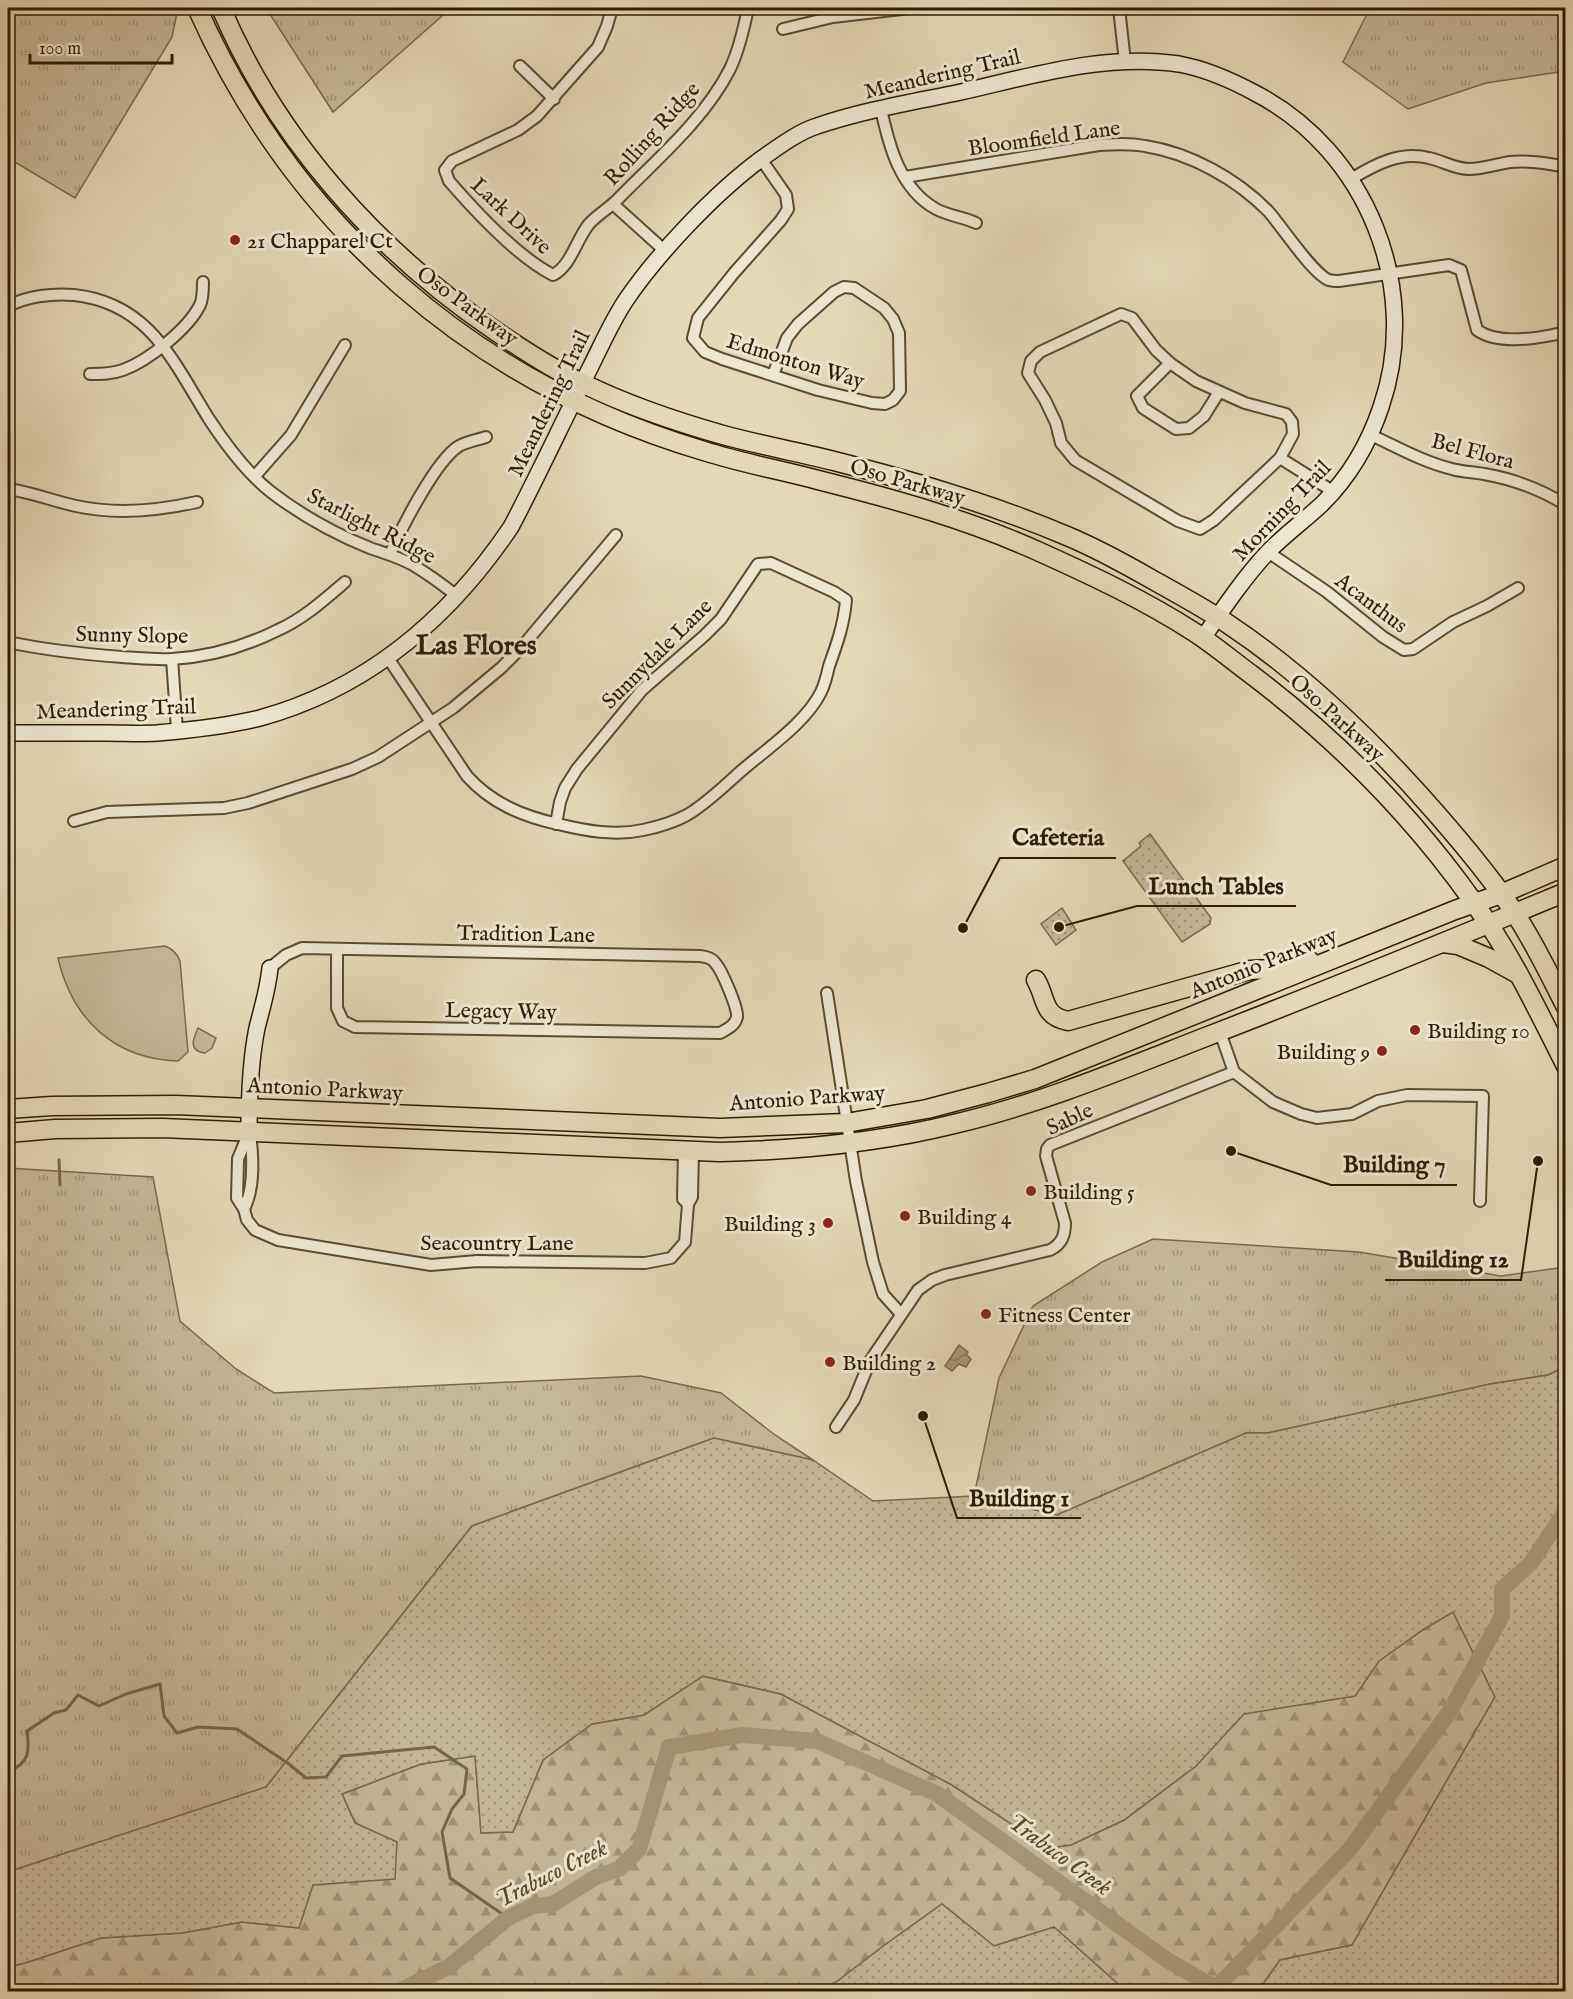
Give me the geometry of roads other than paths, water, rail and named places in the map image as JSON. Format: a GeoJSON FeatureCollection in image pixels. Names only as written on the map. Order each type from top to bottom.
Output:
{"type":"FeatureCollection","features":[{"type":"Feature","properties":{"kind":"main road","name":"Oso Parkway"},"geometry":{"type":"LineString","coordinates":[[197,8],[230,76],[264,131],[295,174],[349,237],[416,299],[465,337],[538,382],[637,429],[708,453],[937,512],[1037,550],[1086,573],[1203,638],[1297,710],[1343,750],[1410,822],[1473,903],[1488,923],[1518,974],[1566,1066]]}},
{"type":"Feature","properties":{"kind":"main road","name":"Oso Parkway"},"geometry":{"type":"LineString","coordinates":[[220,8],[262,88],[303,149],[324,177],[382,241],[478,319],[548,365],[582,384],[665,416],[723,435],[850,466],[963,497],[1008,512],[1080,542],[1218,617],[1298,676],[1370,741],[1461,842],[1515,913],[1566,1007]]}},
{"type":"Feature","properties":{"kind":"main road","name":"Antonio Parkway"},"geometry":{"type":"LineString","coordinates":[[8,1109],[108,1105],[249,1108],[720,1128],[846,1123],[927,1109],[1035,1078],[1473,903],[1501,894],[1566,866]]}},
{"type":"Feature","properties":{"kind":"main road","name":"Antonio Parkway"},"geometry":{"type":"LineString","coordinates":[[8,1133],[55,1129],[162,1128],[688,1151],[791,1150],[849,1143],[952,1125],[1010,1110],[1066,1091],[1335,988],[1400,958],[1443,943],[1566,892]]}},
{"type":"Feature","properties":{"kind":"main road"},"geometry":{"type":"LineString","coordinates":[[1443,943],[1458,945],[1518,974]]}},
{"type":"Feature","properties":{"kind":"main road"},"geometry":{"type":"LineString","coordinates":[[1036,980],[1052,1015],[1068,1021],[1250,970],[1271,969],[1306,959],[1329,961]]}},
{"type":"Feature","properties":{"kind":"street"},"geometry":{"type":"LineString","coordinates":[[520,66],[554,99],[598,47],[612,8]]}},
{"type":"Feature","properties":{"kind":"street","name":"Rolling Ridge"},"geometry":{"type":"LineString","coordinates":[[561,271],[589,224],[613,204],[687,129],[708,104],[730,68],[742,35],[748,8]]}},
{"type":"Feature","properties":{"kind":"street"},"geometry":{"type":"LineString","coordinates":[[783,29],[833,17],[910,8]]}},
{"type":"Feature","properties":{"kind":"street"},"geometry":{"type":"LineString","coordinates":[[1119,8],[1125,62]]}},
{"type":"Feature","properties":{"kind":"street","name":"Meandering Trail"},"geometry":{"type":"LineString","coordinates":[[8,733],[155,733],[260,718],[323,694],[388,658],[430,625],[493,553],[511,527],[625,302],[665,251],[737,179],[761,159],[814,127],[881,109],[1066,69],[1125,62]]}},
{"type":"Feature","properties":{"kind":"street","name":"Morning Trail"},"geometry":{"type":"LineString","coordinates":[[1125,62],[1180,64],[1234,82],[1264,97],[1308,130],[1351,179],[1379,236],[1390,273],[1395,322],[1392,360],[1382,405],[1371,435],[1334,492],[1268,552],[1203,638]]}},
{"type":"Feature","properties":{"kind":"street","name":"Lark Drive"},"geometry":{"type":"LineString","coordinates":[[554,99],[518,130],[452,161],[446,170],[449,181],[502,237],[544,271],[553,275],[561,271]]}},
{"type":"Feature","properties":{"kind":"street"},"geometry":{"type":"LineString","coordinates":[[881,109],[889,146],[912,188],[935,208],[976,223]]}},
{"type":"Feature","properties":{"kind":"street","name":"Bloomfield Lane"},"geometry":{"type":"LineString","coordinates":[[905,177],[1099,145],[1146,146],[1204,165],[1247,192],[1268,211],[1316,270],[1329,280],[1338,281],[1390,273]]}},
{"type":"Feature","properties":{"kind":"street"},"geometry":{"type":"LineString","coordinates":[[1351,179],[1375,165],[1394,158],[1412,155],[1430,158],[1452,167],[1469,169],[1511,162],[1566,167]]}},
{"type":"Feature","properties":{"kind":"street","name":"Edmonton Way"},"geometry":{"type":"LineString","coordinates":[[761,159],[786,195],[788,209],[782,220],[734,273],[698,318],[693,338],[705,352],[773,375],[818,390],[872,404],[885,404],[893,400],[900,391],[899,333],[884,308],[854,288],[844,287],[834,292],[798,324],[787,338],[773,375]]}},
{"type":"Feature","properties":{"kind":"street"},"geometry":{"type":"LineString","coordinates":[[613,204],[665,251]]}},
{"type":"Feature","properties":{"kind":"street"},"geometry":{"type":"LineString","coordinates":[[1390,273],[1449,266],[1461,270],[1477,330],[1487,337],[1544,337],[1566,332]]}},
{"type":"Feature","properties":{"kind":"street"},"geometry":{"type":"LineString","coordinates":[[90,374],[110,374],[123,370],[163,345],[191,320],[201,303],[203,282]]}},
{"type":"Feature","properties":{"kind":"street","name":"Starlight Ridge"},"geometry":{"type":"LineString","coordinates":[[8,306],[41,296],[65,294],[108,303],[126,312],[143,324],[163,345],[211,421],[255,476],[291,506],[325,527],[412,564],[457,596]]}},
{"type":"Feature","properties":{"kind":"street"},"geometry":{"type":"LineString","coordinates":[[1121,314],[1132,318],[1155,350],[1170,363],[1196,381],[1245,403],[1286,414],[1292,422],[1293,434],[1280,458],[1214,520],[1200,529],[1178,521],[1075,460],[1061,443],[1056,423],[1028,372],[1031,361],[1040,352],[1121,314]]}},
{"type":"Feature","properties":{"kind":"street"},"geometry":{"type":"LineString","coordinates":[[255,476],[291,435],[345,345]]}},
{"type":"Feature","properties":{"kind":"street"},"geometry":{"type":"LineString","coordinates":[[1170,363],[1137,396],[1143,408],[1176,429],[1189,428],[1204,416],[1219,392]]}},
{"type":"Feature","properties":{"kind":"street","name":"Bel Flora"},"geometry":{"type":"LineString","coordinates":[[1371,435],[1452,469],[1519,482],[1565,502]]}},
{"type":"Feature","properties":{"kind":"street"},"geometry":{"type":"LineString","coordinates":[[390,554],[402,528],[442,463],[458,447],[486,437]]}},
{"type":"Feature","properties":{"kind":"street"},"geometry":{"type":"LineString","coordinates":[[1280,458],[1334,492]]}},
{"type":"Feature","properties":{"kind":"street"},"geometry":{"type":"LineString","coordinates":[[8,489],[42,495],[74,506],[98,510],[130,512],[197,502]]}},
{"type":"Feature","properties":{"kind":"street"},"geometry":{"type":"LineString","coordinates":[[74,821],[107,812],[224,808],[248,803],[352,769],[378,757],[479,688],[521,648],[616,535]]}},
{"type":"Feature","properties":{"kind":"street","name":"Acanthus"},"geometry":{"type":"LineString","coordinates":[[1268,552],[1327,592],[1383,637],[1404,650],[1413,650],[1453,622],[1518,588]]}},
{"type":"Feature","properties":{"kind":"street","name":"Sunnydale Lane"},"geometry":{"type":"LineString","coordinates":[[771,563],[834,592],[846,600],[844,621],[821,692],[810,708],[795,724],[703,804],[686,815],[643,830],[600,832],[556,824],[560,802],[577,769],[642,690],[721,619],[758,564],[771,563]]}},
{"type":"Feature","properties":{"kind":"street","name":"Sunny Slope"},"geometry":{"type":"LineString","coordinates":[[8,642],[64,652],[172,659],[210,654],[244,645],[280,630],[309,612],[345,582]]}},
{"type":"Feature","properties":{"kind":"street"},"geometry":{"type":"LineString","coordinates":[[388,658],[467,776],[484,793],[513,810],[556,824]]}},
{"type":"Feature","properties":{"kind":"street"},"geometry":{"type":"LineString","coordinates":[[172,659],[177,730]]}},
{"type":"Feature","properties":{"kind":"street","name":"Tradition Lane"},"geometry":{"type":"LineString","coordinates":[[270,968],[286,955],[302,948],[710,958],[717,965],[736,1008],[737,1018],[732,1027]]}},
{"type":"Feature","properties":{"kind":"street","name":"Legacy Way"},"geometry":{"type":"LineString","coordinates":[[338,949],[337,1008],[343,1021],[355,1027],[720,1033],[732,1027]]}},
{"type":"Feature","properties":{"kind":"street"},"geometry":{"type":"LineString","coordinates":[[249,1132],[254,1048],[270,968]]}},
{"type":"Feature","properties":{"kind":"street"},"geometry":{"type":"LineString","coordinates":[[827,993],[849,1143],[876,1272],[883,1294],[901,1314]]}},
{"type":"Feature","properties":{"kind":"street"},"geometry":{"type":"LineString","coordinates":[[1220,1032],[1233,1072],[1273,1102],[1317,1118],[1352,1114],[1378,1101],[1407,1095],[1483,1096],[1480,1201]]}},
{"type":"Feature","properties":{"kind":"street","name":"Sable"},"geometry":{"type":"LineString","coordinates":[[836,1427],[853,1402],[870,1362],[918,1290],[932,1280],[945,1275],[1025,1257],[1057,1246],[1065,1232],[1065,1223],[1046,1156],[1050,1145],[1233,1072]]}},
{"type":"Feature","properties":{"kind":"street","name":"Seacountry Lane"},"geometry":{"type":"LineString","coordinates":[[249,1132],[238,1159],[237,1198],[244,1209],[247,1220],[255,1230],[278,1240],[431,1265],[477,1261],[645,1263],[671,1258],[685,1242],[687,1204],[683,1199],[688,1151]]}},
{"type":"Feature","properties":{"kind":"water"},"geometry":{"type":"Polygon","coordinates":[[[959,1345],[968,1352],[966,1354],[971,1359],[966,1367],[959,1364],[952,1371],[945,1366],[959,1345]]]}},
{"type":"Feature","properties":{"kind":"waterway"},"geometry":{"type":"LineString","coordinates":[[59,1160],[60,1185]]}},
{"type":"Feature","properties":{"kind":"waterway","name":"Trabuco Creek"},"geometry":{"type":"LineString","coordinates":[[397,1992],[450,1966],[508,1918],[533,1906],[553,1904],[596,1877],[619,1869],[639,1849],[669,1747],[742,1735],[817,1741],[937,1794],[1167,1960],[1216,1988],[1350,1849],[1450,1711],[1502,1616],[1502,1589],[1531,1563],[1566,1510]]}},
{"type":"Feature","properties":{"kind":"waterway"},"geometry":{"type":"LineString","coordinates":[[8,1772],[24,1761],[28,1751],[27,1731],[54,1713],[66,1710],[78,1695],[99,1706],[126,1694],[160,1684],[164,1716],[177,1733],[198,1727],[237,1729],[306,1778],[326,1777],[342,1756],[434,1747],[467,1769],[464,1794],[452,1809],[442,1832],[450,1878],[508,1918]]}},
{"type":"Feature","properties":{"kind":"place","name":"21 Chapparel Ct"},"geometry":{"type":"Point","coordinates":[235,240]}},
{"type":"Feature","properties":{"kind":"place","name":"Lunch Tables"},"geometry":{"type":"Point","coordinates":[1059,927]}},
{"type":"Feature","properties":{"kind":"place","name":"Cafeteria"},"geometry":{"type":"Point","coordinates":[963,928]}},
{"type":"Feature","properties":{"kind":"place","name":"Building 10"},"geometry":{"type":"Point","coordinates":[1415,1030]}},
{"type":"Feature","properties":{"kind":"place","name":"Building 9"},"geometry":{"type":"Point","coordinates":[1382,1051]}},
{"type":"Feature","properties":{"kind":"place","name":"Building 7"},"geometry":{"type":"Point","coordinates":[1231,1151]}},
{"type":"Feature","properties":{"kind":"place","name":"Building 12"},"geometry":{"type":"Point","coordinates":[1538,1161]}},
{"type":"Feature","properties":{"kind":"place","name":"Building 5"},"geometry":{"type":"Point","coordinates":[1031,1191]}},
{"type":"Feature","properties":{"kind":"place","name":"Building 4"},"geometry":{"type":"Point","coordinates":[905,1216]}},
{"type":"Feature","properties":{"kind":"place","name":"Building 3"},"geometry":{"type":"Point","coordinates":[828,1223]}},
{"type":"Feature","properties":{"kind":"place","name":"Fitness Center"},"geometry":{"type":"Point","coordinates":[986,1314]}},
{"type":"Feature","properties":{"kind":"place","name":"Building 2"},"geometry":{"type":"Point","coordinates":[830,1362]}},
{"type":"Feature","properties":{"kind":"place","name":"Building 1"},"geometry":{"type":"Point","coordinates":[923,1416]}},
{"type":"Feature","properties":{"kind":"district","name":"Las Flores"},"geometry":{"type":"Point","coordinates":[476,644]}}]}
